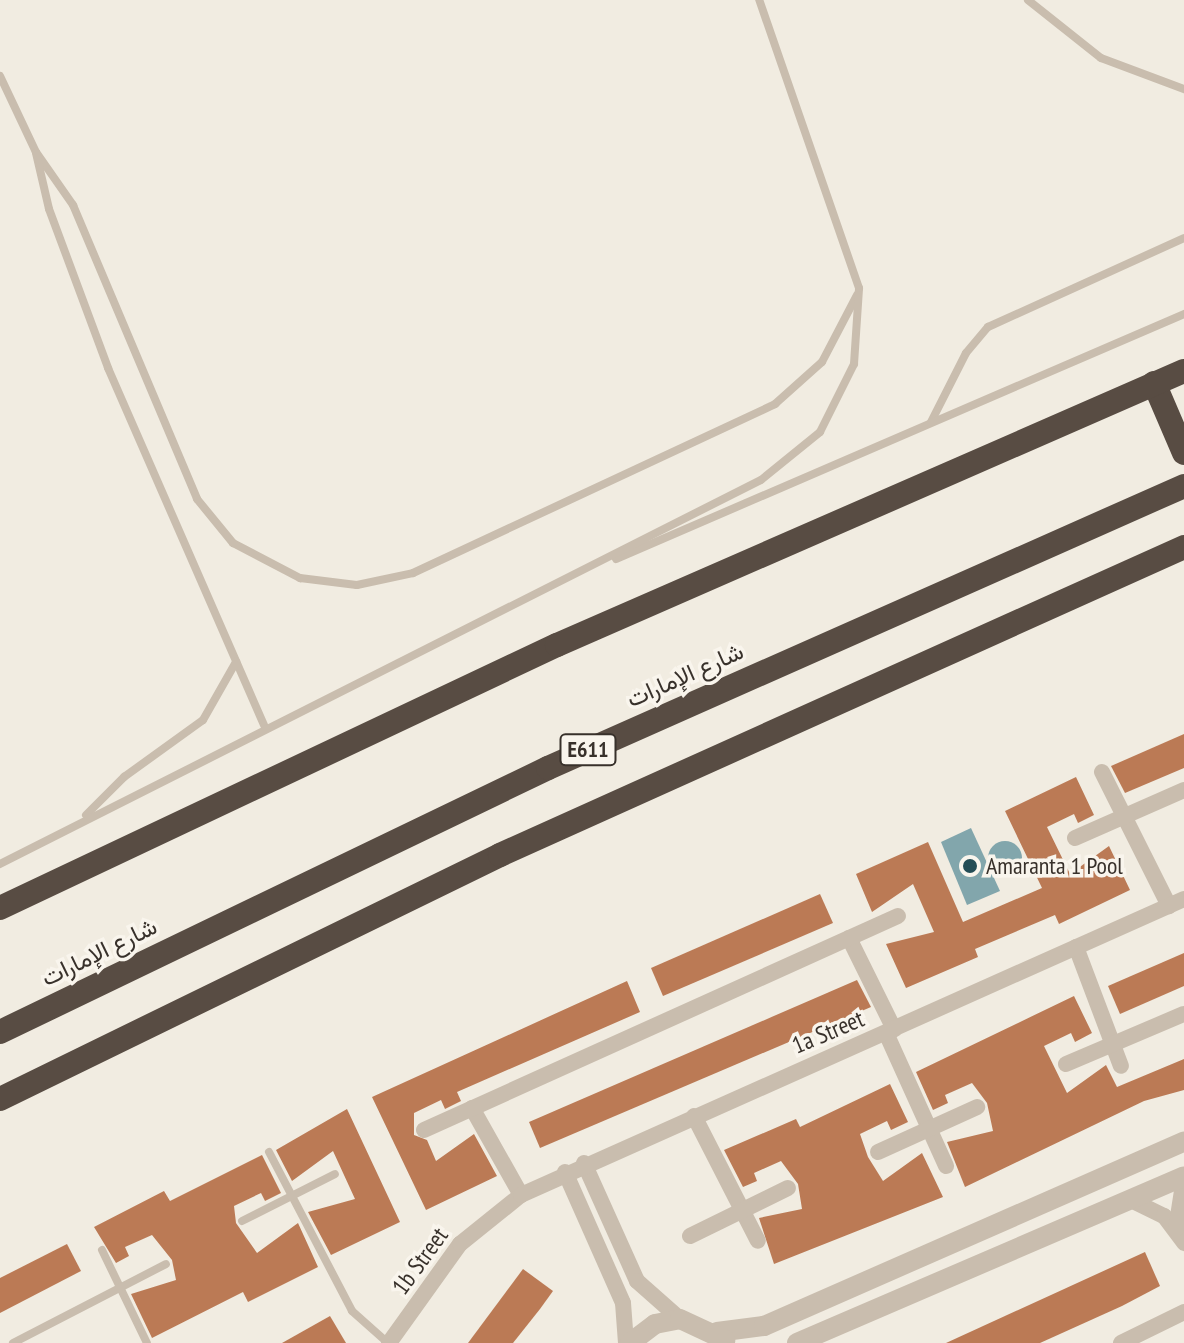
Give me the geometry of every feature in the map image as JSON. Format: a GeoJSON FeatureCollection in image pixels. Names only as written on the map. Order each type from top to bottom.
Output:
{"type":"FeatureCollection","features":[{"type":"Feature","properties":{"kind":"highway"},"geometry":{"type":"LineString","coordinates":[[0,908],[557,645],[1184,371]]}},
{"type":"Feature","properties":{"kind":"highway"},"geometry":{"type":"LineString","coordinates":[[1154,383],[1184,453]]}},
{"type":"Feature","properties":{"kind":"highway","name":"شارع الإمارات"},"geometry":{"type":"LineString","coordinates":[[0,1032],[548,768],[1184,486]]}},
{"type":"Feature","properties":{"kind":"highway"},"geometry":{"type":"LineString","coordinates":[[0,1099],[486,861],[1184,547]]}},
{"type":"Feature","properties":{"kind":"street"},"geometry":{"type":"LineString","coordinates":[[1102,772],[1123,816],[1177,903]]}},
{"type":"Feature","properties":{"kind":"street"},"geometry":{"type":"LineString","coordinates":[[1075,838],[1184,790]]}},
{"type":"Feature","properties":{"kind":"street","name":"1a Street"},"geometry":{"type":"LineString","coordinates":[[494,1212],[584,1163],[1177,903]]}},
{"type":"Feature","properties":{"kind":"street"},"geometry":{"type":"LineString","coordinates":[[424,1130],[898,916]]}},
{"type":"Feature","properties":{"kind":"street"},"geometry":{"type":"LineString","coordinates":[[849,938],[946,1166]]}},
{"type":"Feature","properties":{"kind":"street"},"geometry":{"type":"LineString","coordinates":[[1076,947],[1121,1066]]}},
{"type":"Feature","properties":{"kind":"street"},"geometry":{"type":"LineString","coordinates":[[1066,1064],[1184,1014]]}},
{"type":"Feature","properties":{"kind":"street"},"geometry":{"type":"LineString","coordinates":[[878,1152],[977,1107]]}},
{"type":"Feature","properties":{"kind":"street"},"geometry":{"type":"LineString","coordinates":[[472,1108],[521,1195]]}},
{"type":"Feature","properties":{"kind":"street"},"geometry":{"type":"LineString","coordinates":[[694,1116],[758,1241]]}},
{"type":"Feature","properties":{"kind":"street"},"geometry":{"type":"LineString","coordinates":[[584,1163],[637,1281],[680,1319],[722,1338],[764,1326],[1184,1142]]}},
{"type":"Feature","properties":{"kind":"street"},"geometry":{"type":"LineString","coordinates":[[565,1172],[623,1303],[628,1343],[655,1324],[680,1319]]}},
{"type":"Feature","properties":{"kind":"street"},"geometry":{"type":"LineString","coordinates":[[797,1343],[1184,1177],[1180,1236]]}},
{"type":"Feature","properties":{"kind":"street"},"geometry":{"type":"LineString","coordinates":[[690,1236],[788,1188]]}},
{"type":"Feature","properties":{"kind":"street"},"geometry":{"type":"LineString","coordinates":[[1131,1200],[1180,1236]]}},
{"type":"Feature","properties":{"kind":"street","name":"1b Street"},"geometry":{"type":"LineString","coordinates":[[388,1343],[460,1244],[494,1212]]}},
{"type":"Feature","properties":{"kind":"street"},"geometry":{"type":"LineString","coordinates":[[1121,1343],[1180,1316]]}},
{"type":"Feature","properties":{"kind":"lane"},"geometry":{"type":"LineString","coordinates":[[0,864],[264,725],[578,573],[761,480],[802,451],[846,388],[860,339],[859,288],[759,0]]}},
{"type":"Feature","properties":{"kind":"lane"},"geometry":{"type":"LineString","coordinates":[[1028,0],[1101,58],[1184,89]]}},
{"type":"Feature","properties":{"kind":"lane"},"geometry":{"type":"LineString","coordinates":[[0,76],[36,152],[73,205],[202,507],[249,554],[319,583],[357,585],[413,573],[775,404],[834,345],[859,288]]}},
{"type":"Feature","properties":{"kind":"lane"},"geometry":{"type":"LineString","coordinates":[[36,152],[49,209],[108,368],[264,725]]}},
{"type":"Feature","properties":{"kind":"lane"},"geometry":{"type":"LineString","coordinates":[[931,422],[966,353],[988,327],[1184,238]]}},
{"type":"Feature","properties":{"kind":"lane"},"geometry":{"type":"LineString","coordinates":[[578,573],[1184,314]]}},
{"type":"Feature","properties":{"kind":"lane"},"geometry":{"type":"LineString","coordinates":[[83,819],[124,777],[203,720],[236,661]]}},
{"type":"Feature","properties":{"kind":"lane"},"geometry":{"type":"LineString","coordinates":[[269,1152],[352,1311],[388,1343]]}},
{"type":"Feature","properties":{"kind":"lane"},"geometry":{"type":"LineString","coordinates":[[242,1221],[335,1174]]}},
{"type":"Feature","properties":{"kind":"lane"},"geometry":{"type":"LineString","coordinates":[[102,1250],[147,1343]]}},
{"type":"Feature","properties":{"kind":"lane"},"geometry":{"type":"LineString","coordinates":[[13,1343],[166,1264]]}},
{"type":"Feature","properties":{"kind":"water","name":"Amaranta 1 Pool"},"geometry":{"type":"Polygon","coordinates":[[[971,828],[1000,891],[967,905],[941,842],[971,828]]]}},
{"type":"Feature","properties":{"kind":"water"},"geometry":{"type":"Polygon","coordinates":[[[1005,841],[1017,846],[1022,858],[1017,870],[1005,875],[993,870],[988,858],[993,846],[1005,841]]]}},
{"type":"Feature","properties":{"kind":"building"},"geometry":{"type":"Polygon","coordinates":[[[1184,734],[1184,768],[1125,793],[1111,766],[1184,734]]]}},
{"type":"Feature","properties":{"kind":"building"},"geometry":{"type":"Polygon","coordinates":[[[1076,777],[1094,815],[1078,823],[1074,814],[1047,827],[1070,874],[1109,846],[1130,890],[1059,924],[1055,915],[975,949],[978,957],[906,988],[886,944],[934,932],[913,884],[872,912],[856,874],[928,842],[963,922],[1042,888],[1005,811],[1076,777]]]}},
{"type":"Feature","properties":{"kind":"building"},"geometry":{"type":"Polygon","coordinates":[[[820,894],[833,923],[663,996],[651,968],[820,894]]]}},
{"type":"Feature","properties":{"kind":"building"},"geometry":{"type":"Polygon","coordinates":[[[1184,953],[1184,986],[1120,1014],[1108,986],[1184,953]]]}},
{"type":"Feature","properties":{"kind":"building"},"geometry":{"type":"Polygon","coordinates":[[[857,980],[871,1007],[540,1148],[529,1122],[857,980]]]}},
{"type":"Feature","properties":{"kind":"building"},"geometry":{"type":"Polygon","coordinates":[[[627,981],[640,1012],[457,1092],[461,1101],[445,1109],[441,1100],[414,1113],[414,1135],[427,1140],[436,1161],[474,1134],[497,1176],[426,1210],[372,1097],[627,981]]]}},
{"type":"Feature","properties":{"kind":"building"},"geometry":{"type":"Polygon","coordinates":[[[1074,996],[1092,1033],[1075,1042],[1071,1033],[1044,1046],[1067,1093],[1106,1065],[1117,1087],[1184,1059],[1184,1090],[1144,1101],[965,1187],[947,1142],[993,1131],[987,1103],[972,1083],[945,1095],[948,1103],[933,1110],[916,1072],[1074,996]]]}},
{"type":"Feature","properties":{"kind":"building"},"geometry":{"type":"Polygon","coordinates":[[[890,1084],[908,1122],[891,1130],[887,1121],[860,1134],[868,1157],[883,1181],[922,1153],[943,1197],[774,1264],[759,1218],[802,1209],[798,1184],[781,1161],[754,1173],[757,1181],[743,1187],[724,1150],[796,1119],[800,1127],[890,1084]]]}},
{"type":"Feature","properties":{"kind":"building"},"geometry":{"type":"Polygon","coordinates":[[[347,1109],[400,1222],[331,1255],[308,1212],[355,1199],[333,1151],[292,1181],[276,1150],[347,1109]]]}},
{"type":"Feature","properties":{"kind":"building"},"geometry":{"type":"Polygon","coordinates":[[[262,1155],[281,1193],[265,1201],[261,1193],[234,1206],[236,1223],[257,1253],[298,1223],[318,1267],[248,1302],[243,1292],[152,1338],[131,1294],[176,1280],[172,1260],[152,1235],[125,1247],[129,1256],[116,1263],[94,1227],[164,1191],[170,1201],[262,1155]]]}},
{"type":"Feature","properties":{"kind":"building"},"geometry":{"type":"Polygon","coordinates":[[[67,1244],[81,1271],[0,1313],[0,1278],[67,1244]]]}},
{"type":"Feature","properties":{"kind":"building"},"geometry":{"type":"Polygon","coordinates":[[[1145,1252],[1160,1286],[1122,1306],[1040,1343],[946,1343],[1145,1252]]]}},
{"type":"Feature","properties":{"kind":"building"},"geometry":{"type":"Polygon","coordinates":[[[523,1269],[553,1291],[540,1309],[513,1343],[468,1343],[523,1269]]]}},
{"type":"Feature","properties":{"kind":"building"},"geometry":{"type":"Polygon","coordinates":[[[330,1316],[346,1343],[282,1343],[330,1316]]]}},
{"type":"Feature","properties":{"kind":"place","name":"Amaranta 1 Pool"},"geometry":{"type":"Point","coordinates":[970,866]}}]}
